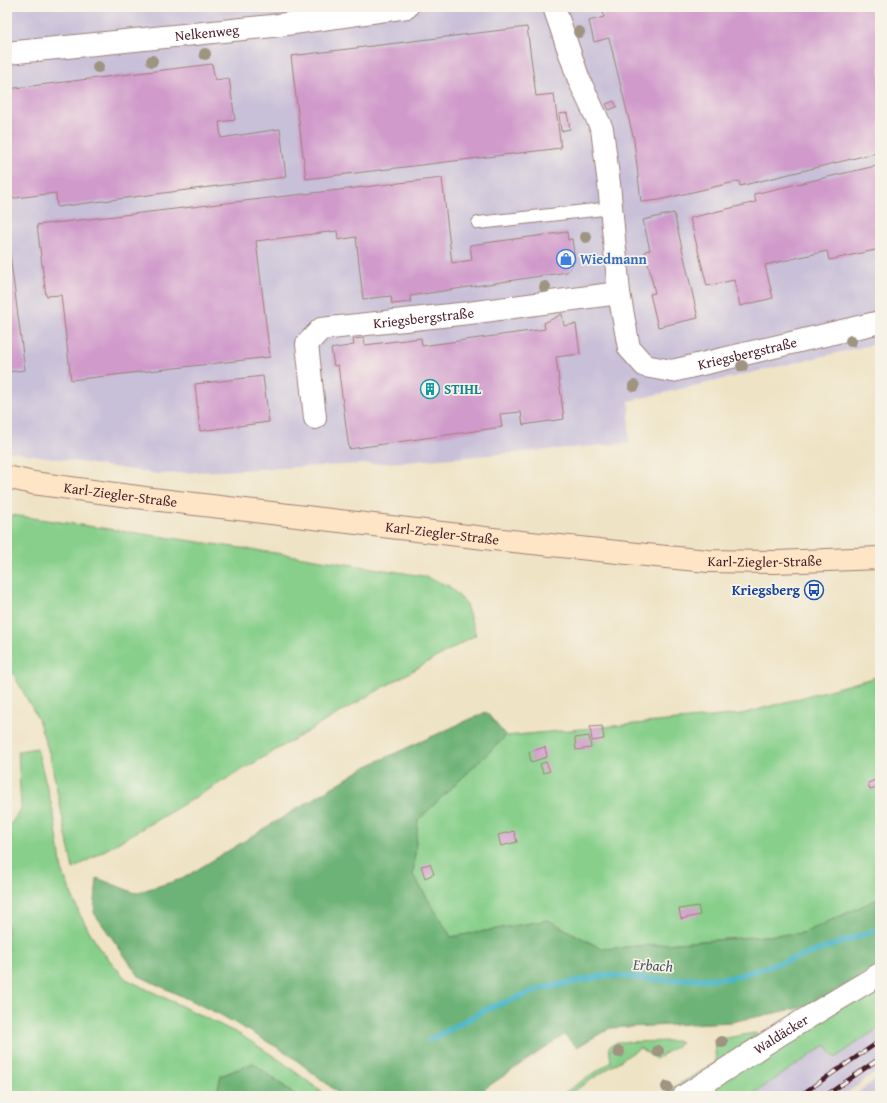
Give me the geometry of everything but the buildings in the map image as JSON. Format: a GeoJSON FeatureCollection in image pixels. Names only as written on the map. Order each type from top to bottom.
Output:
{"type":"FeatureCollection","features":[{"type":"Feature","properties":{"kind":"street","name":"Nelkenweg"},"geometry":{"type":"LineString","coordinates":[[7,53],[272,26],[407,7]]}},
{"type":"Feature","properties":{"kind":"street","name":"Kriegsbergstraße"},"geometry":{"type":"LineString","coordinates":[[554,7],[579,80],[602,129],[612,208],[619,293],[629,348],[645,366],[672,371],[880,322]]}},
{"type":"Feature","properties":{"kind":"street","name":"Kriegsbergstraße"},"geometry":{"type":"LineString","coordinates":[[315,418],[307,344],[321,329],[469,313],[619,293]]}},
{"type":"Feature","properties":{"kind":"street","name":"Karl-Ziegler-Straße"},"geometry":{"type":"LineString","coordinates":[[7,477],[33,483],[152,499],[493,539],[708,561],[775,562],[880,558]]}},
{"type":"Feature","properties":{"kind":"street","name":"Waldäcker"},"geometry":{"type":"LineString","coordinates":[[684,1096],[784,1032],[880,974]]}},
{"type":"Feature","properties":{"kind":"lane"},"geometry":{"type":"LineString","coordinates":[[478,224],[612,208]]}},
{"type":"Feature","properties":{"kind":"shaded area"},"geometry":{"type":"Polygon","coordinates":[[[7,7],[880,7],[880,343],[629,401],[629,443],[405,462],[158,474],[7,451],[7,7]]]}},
{"type":"Feature","properties":{"kind":"shaded area"},"geometry":{"type":"Polygon","coordinates":[[[880,1027],[880,1070],[842,1096],[750,1096],[827,1045],[835,1057],[880,1027]]]}},
{"type":"Feature","properties":{"kind":"shaded area"},"geometry":{"type":"Polygon","coordinates":[[[880,1077],[880,1096],[852,1096],[880,1077]]]}},
{"type":"Feature","properties":{"kind":"green space"},"geometry":{"type":"Polygon","coordinates":[[[12,515],[423,576],[449,586],[465,602],[476,635],[368,696],[73,869],[50,756],[38,719],[7,662],[7,517],[12,515]]]}},
{"type":"Feature","properties":{"kind":"green space"},"geometry":{"type":"Polygon","coordinates":[[[880,676],[880,898],[803,933],[602,949],[548,920],[451,937],[413,875],[418,820],[506,736],[742,714],[880,676]]]}},
{"type":"Feature","properties":{"kind":"green space"},"geometry":{"type":"Polygon","coordinates":[[[486,712],[506,736],[418,820],[413,875],[451,937],[548,920],[602,949],[803,933],[880,898],[880,966],[809,1006],[731,1022],[610,1028],[577,1047],[564,1035],[474,1096],[341,1096],[287,1053],[221,1015],[139,976],[94,913],[97,878],[135,893],[182,879],[367,766],[486,712]]]}},
{"type":"Feature","properties":{"kind":"green space"},"geometry":{"type":"Polygon","coordinates":[[[37,748],[54,815],[62,870],[79,913],[99,948],[126,979],[241,1035],[281,1061],[327,1096],[297,1096],[253,1063],[221,1076],[216,1096],[7,1096],[7,829],[21,809],[18,751],[37,748]]]}},
{"type":"Feature","properties":{"kind":"green space"},"geometry":{"type":"Polygon","coordinates":[[[880,981],[880,1027],[835,1058],[826,1045],[750,1096],[700,1096],[880,981]]]}},
{"type":"Feature","properties":{"kind":"green space"},"geometry":{"type":"Polygon","coordinates":[[[755,1033],[759,1036],[667,1096],[660,1096],[716,1062],[714,1040],[755,1033]]]}},
{"type":"Feature","properties":{"kind":"green space"},"geometry":{"type":"Polygon","coordinates":[[[677,1041],[681,1043],[656,1059],[640,1048],[566,1096],[559,1096],[611,1062],[609,1047],[617,1042],[677,1041]]]}},
{"type":"Feature","properties":{"kind":"green space"},"geometry":{"type":"Polygon","coordinates":[[[253,1063],[297,1096],[216,1096],[221,1076],[253,1063]]]}},
{"type":"Feature","properties":{"kind":"waterway","name":"Erbach"},"geometry":{"type":"LineString","coordinates":[[430,1040],[487,1009],[540,989],[607,975],[663,980],[731,978],[796,958],[880,929]]}},
{"type":"Feature","properties":{"kind":"railway"},"geometry":{"type":"LineString","coordinates":[[799,1096],[880,1041]]}},
{"type":"Feature","properties":{"kind":"railway"},"geometry":{"type":"LineString","coordinates":[[825,1096],[880,1058]]}},
{"type":"Feature","properties":{"kind":"place","name":"Wiedmann"},"geometry":{"type":"Point","coordinates":[566,259]}},
{"type":"Feature","properties":{"kind":"place","name":"STIHL"},"geometry":{"type":"Point","coordinates":[430,389]}},
{"type":"Feature","properties":{"kind":"place","name":"Kriegsberg"},"geometry":{"type":"Point","coordinates":[814,590]}}]}
